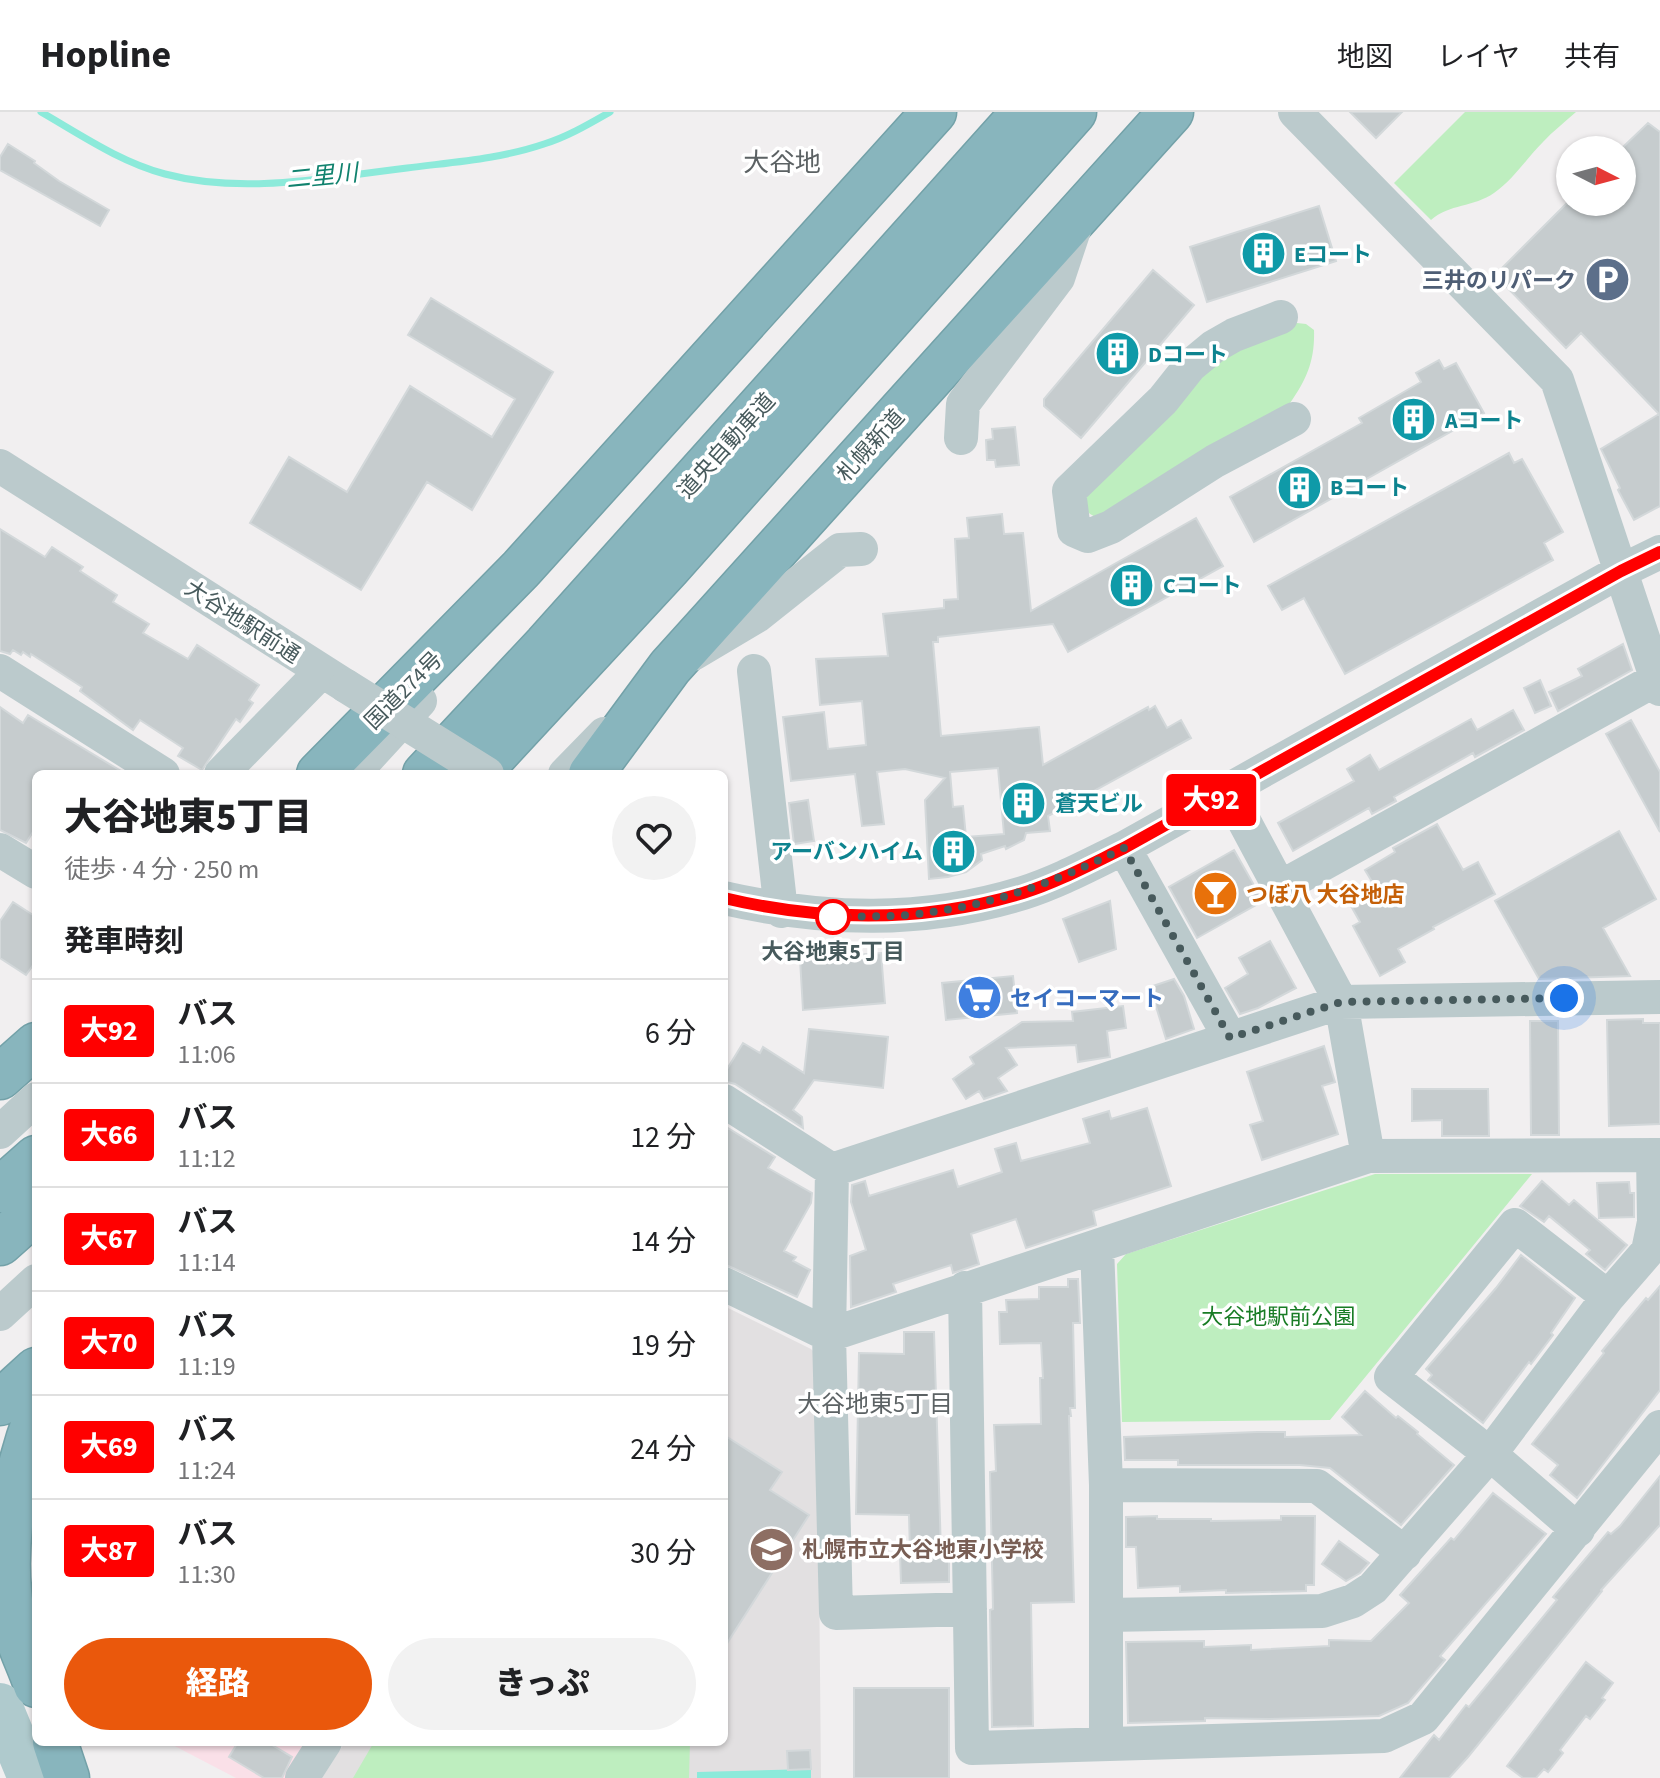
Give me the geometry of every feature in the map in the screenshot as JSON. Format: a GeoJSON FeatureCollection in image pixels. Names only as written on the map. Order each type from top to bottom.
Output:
{"type":"FeatureCollection","features":[{"type":"Feature","properties":{"kind":"highway"},"geometry":{"type":"LineString","coordinates":[[486,607],[934,112]]}},
{"type":"Feature","properties":{"kind":"highway","name":"道央自動車道"},"geometry":{"type":"LineString","coordinates":[[429,770],[598,588],[1024,112]]}},
{"type":"Feature","properties":{"kind":"highway","name":"道央自動車道"},"geometry":{"type":"LineString","coordinates":[[481,770],[668,568],[1074,112]]}},
{"type":"Feature","properties":{"kind":"highway","name":"札幌新道"},"geometry":{"type":"LineString","coordinates":[[670,667],[1171,112]]}},
{"type":"Feature","properties":{"kind":"highway","name":"国道274号"},"geometry":{"type":"LineString","coordinates":[[323,770],[486,607]]}},
{"type":"Feature","properties":{"kind":"highway"},"geometry":{"type":"LineString","coordinates":[[594,770],[670,667]]}},
{"type":"Feature","properties":{"kind":"highway"},"geometry":{"type":"LineString","coordinates":[[0,1044],[32,1024]]}},
{"type":"Feature","properties":{"kind":"highway"},"geometry":{"type":"LineString","coordinates":[[0,1077],[32,1049]]}},
{"type":"Feature","properties":{"kind":"highway"},"geometry":{"type":"LineString","coordinates":[[0,1190],[32,1162]]}},
{"type":"Feature","properties":{"kind":"highway"},"geometry":{"type":"LineString","coordinates":[[0,1243],[32,1215]]}},
{"type":"Feature","properties":{"kind":"highway"},"geometry":{"type":"LineString","coordinates":[[0,1403],[32,1374]]}},
{"type":"Feature","properties":{"kind":"highway"},"geometry":{"type":"LineString","coordinates":[[32,1427],[24,1448],[13,1499],[7,1578],[13,1622],[32,1674]]}},
{"type":"Feature","properties":{"kind":"highway"},"geometry":{"type":"LineString","coordinates":[[56,1746],[67,1778]]}},
{"type":"Feature","properties":{"kind":"main road"},"geometry":{"type":"LineString","coordinates":[[0,1705],[30,1778]]}},
{"type":"Feature","properties":{"kind":"street"},"geometry":{"type":"LineString","coordinates":[[1281,887],[1658,684],[1557,380],[1295,112]]}},
{"type":"Feature","properties":{"kind":"street"},"geometry":{"type":"LineString","coordinates":[[961,438],[963,404],[1058,278],[1079,213]]}},
{"type":"Feature","properties":{"kind":"street"},"geometry":{"type":"LineString","coordinates":[[1281,317],[1234,335],[1190,366],[1163,400],[1069,491],[1074,530],[1088,536],[1111,527],[1215,461],[1294,419]]}},
{"type":"Feature","properties":{"kind":"street","name":"大谷地駅前通"},"geometry":{"type":"LineString","coordinates":[[0,466],[481,770]]}},
{"type":"Feature","properties":{"kind":"street"},"geometry":{"type":"LineString","coordinates":[[670,667],[757,616],[840,550],[861,549]]}},
{"type":"Feature","properties":{"kind":"street"},"geometry":{"type":"LineString","coordinates":[[728,899],[781,911],[833,917],[909,915],[988,902],[1061,879],[1124,848],[1660,552]]}},
{"type":"Feature","properties":{"kind":"street"},"geometry":{"type":"LineString","coordinates":[[357,770],[410,714],[486,607]]}},
{"type":"Feature","properties":{"kind":"street","name":"札幌新道"},"geometry":{"type":"LineString","coordinates":[[569,770],[670,667]]}},
{"type":"Feature","properties":{"kind":"street"},"geometry":{"type":"LineString","coordinates":[[0,671],[157,770]]}},
{"type":"Feature","properties":{"kind":"street"},"geometry":{"type":"LineString","coordinates":[[754,671],[781,911]]}},
{"type":"Feature","properties":{"kind":"street"},"geometry":{"type":"LineString","coordinates":[[226,770],[334,679]]}},
{"type":"Feature","properties":{"kind":"street"},"geometry":{"type":"LineString","coordinates":[[1228,791],[1341,1002],[1368,1156]]}},
{"type":"Feature","properties":{"kind":"street"},"geometry":{"type":"LineString","coordinates":[[1124,848],[1230,1038]]}},
{"type":"Feature","properties":{"kind":"street"},"geometry":{"type":"LineString","coordinates":[[0,850],[32,870]]}},
{"type":"Feature","properties":{"kind":"street"},"geometry":{"type":"LineString","coordinates":[[832,1170],[1341,1002],[1660,997]]}},
{"type":"Feature","properties":{"kind":"street"},"geometry":{"type":"LineString","coordinates":[[0,1132],[32,1103]]}},
{"type":"Feature","properties":{"kind":"street"},"geometry":{"type":"LineString","coordinates":[[728,1104],[832,1170]]}},
{"type":"Feature","properties":{"kind":"street"},"geometry":{"type":"LineString","coordinates":[[728,1286],[829,1335],[1368,1156],[1656,1155],[1654,1222],[1648,1251],[1608,1297],[1490,1454],[1373,1588],[1353,1601],[1322,1611],[1107,1615]]}},
{"type":"Feature","properties":{"kind":"street"},"geometry":{"type":"LineString","coordinates":[[832,1170],[829,1335],[836,1613],[970,1609]]}},
{"type":"Feature","properties":{"kind":"street"},"geometry":{"type":"LineString","coordinates":[[1578,1530],[1490,1454],[1391,1377],[1515,1225],[1608,1297]]}},
{"type":"Feature","properties":{"kind":"street"},"geometry":{"type":"LineString","coordinates":[[1097,1247],[1106,1485],[1106,1743]]}},
{"type":"Feature","properties":{"kind":"street"},"geometry":{"type":"LineString","coordinates":[[0,1314],[32,1285]]}},
{"type":"Feature","properties":{"kind":"street"},"geometry":{"type":"LineString","coordinates":[[965,1288],[972,1748],[1384,1736],[1423,1718],[1660,1427]]}},
{"type":"Feature","properties":{"kind":"street"},"geometry":{"type":"LineString","coordinates":[[1106,1485],[1317,1486],[1405,1553]]}},
{"type":"Feature","properties":{"kind":"street"},"geometry":{"type":"LineString","coordinates":[[302,1778],[322,1746]]}},
{"type":"Feature","properties":{"kind":"shaded area","name":"札幌市立大谷地東小学校"},"geometry":{"type":"Polygon","coordinates":[[[728,1308],[811,1349],[817,1355],[821,1778],[322,1778],[342,1746],[728,1746],[728,1308]]]}},
{"type":"Feature","properties":{"kind":"shaded area"},"geometry":{"type":"Polygon","coordinates":[[[175,1746],[309,1746],[289,1778],[236,1778],[175,1746]]]}},
{"type":"Feature","properties":{"kind":"shaded area"},"geometry":{"type":"Polygon","coordinates":[[[811,1769],[811,1778],[697,1778],[697,1772],[811,1769]]]}},
{"type":"Feature","properties":{"kind":"green space"},"geometry":{"type":"Polygon","coordinates":[[[1465,112],[1576,112],[1494,193],[1431,220],[1394,183],[1465,112]]]}},
{"type":"Feature","properties":{"kind":"green space"},"geometry":{"type":"Polygon","coordinates":[[[1306,324],[1314,330],[1314,341],[1309,369],[1290,403],[1099,518],[1088,512],[1081,494],[1197,370],[1284,325],[1306,324]]]}},
{"type":"Feature","properties":{"kind":"green space","name":"大谷地駅前公園"},"geometry":{"type":"Polygon","coordinates":[[[1375,1174],[1532,1174],[1330,1420],[1122,1422],[1117,1264],[1126,1254],[1375,1174]]]}},
{"type":"Feature","properties":{"kind":"green space"},"geometry":{"type":"Polygon","coordinates":[[[372,1746],[690,1746],[689,1778],[353,1778],[372,1746]]]}},
{"type":"Feature","properties":{"kind":"building"},"geometry":{"type":"Polygon","coordinates":[[[1350,112],[1402,112],[1376,138],[1350,112]]]}},
{"type":"Feature","properties":{"kind":"building","name":"三井のリパーク"},"geometry":{"type":"Polygon","coordinates":[[[1648,123],[1660,132],[1660,506],[1634,520],[1601,449],[1659,414],[1581,333],[1566,348],[1495,275],[1556,214],[1636,216],[1634,136],[1648,123]]]}},
{"type":"Feature","properties":{"kind":"building"},"geometry":{"type":"Polygon","coordinates":[[[8,144],[59,181],[109,210],[100,226],[0,170],[0,157],[8,144]]]}},
{"type":"Feature","properties":{"kind":"building","name":"Eコート"},"geometry":{"type":"Polygon","coordinates":[[[1319,206],[1336,261],[1207,302],[1190,247],[1319,206]]]}},
{"type":"Feature","properties":{"kind":"building","name":"Dコート"},"geometry":{"type":"Polygon","coordinates":[[[1153,270],[1194,305],[1081,438],[1044,406],[1044,399],[1153,270]]]}},
{"type":"Feature","properties":{"kind":"building"},"geometry":{"type":"Polygon","coordinates":[[[431,298],[553,372],[472,510],[427,482],[361,590],[250,523],[289,457],[347,492],[410,386],[492,437],[515,399],[408,335],[431,298]]]}},
{"type":"Feature","properties":{"kind":"building"},"geometry":{"type":"Polygon","coordinates":[[[1439,360],[1444,369],[1456,363],[1484,413],[1254,542],[1230,497],[1362,423],[1359,418],[1421,382],[1416,373],[1439,360]]]}},
{"type":"Feature","properties":{"kind":"building"},"geometry":{"type":"Polygon","coordinates":[[[1015,427],[1019,465],[996,467],[995,460],[987,460],[986,440],[993,439],[992,429],[1015,427]]]}},
{"type":"Feature","properties":{"kind":"building"},"geometry":{"type":"Polygon","coordinates":[[[1509,453],[1514,463],[1522,459],[1563,532],[1544,543],[1553,560],[1345,674],[1304,598],[1282,610],[1268,586],[1509,453]]]}},
{"type":"Feature","properties":{"kind":"building"},"geometry":{"type":"Polygon","coordinates":[[[1002,514],[1004,534],[1023,533],[1031,611],[1196,518],[1223,566],[1068,652],[1053,624],[938,637],[938,642],[933,642],[941,736],[1039,727],[1043,765],[1155,706],[1167,728],[1181,720],[1191,738],[1048,816],[1050,831],[1026,833],[1024,840],[1006,849],[1005,846],[981,854],[982,860],[966,872],[929,879],[925,800],[945,778],[905,769],[877,772],[884,824],[862,826],[855,774],[791,781],[783,717],[824,712],[828,749],[866,745],[862,701],[820,705],[816,659],[888,656],[883,614],[944,608],[944,600],[958,599],[955,539],[969,538],[967,518],[1002,514]],[[998,768],[950,772],[953,807],[963,806],[966,837],[1004,834],[998,768]]]}},
{"type":"Feature","properties":{"kind":"building"},"geometry":{"type":"Polygon","coordinates":[[[0,529],[45,557],[52,547],[83,567],[80,571],[117,595],[113,602],[149,624],[143,633],[188,659],[197,645],[259,685],[249,700],[253,703],[240,722],[236,719],[202,770],[178,756],[183,748],[140,720],[133,730],[80,691],[82,687],[31,654],[30,657],[13,650],[10,654],[0,651],[0,529]]]}},
{"type":"Feature","properties":{"kind":"building"},"geometry":{"type":"Polygon","coordinates":[[[1623,644],[1632,670],[1558,711],[1549,692],[1582,676],[1578,669],[1623,644]]]}},
{"type":"Feature","properties":{"kind":"building"},"geometry":{"type":"Polygon","coordinates":[[[1540,680],[1551,706],[1535,713],[1524,688],[1540,680]]]}},
{"type":"Feature","properties":{"kind":"building"},"geometry":{"type":"Polygon","coordinates":[[[0,707],[23,723],[28,715],[119,770],[32,770],[32,833],[26,843],[0,830],[0,707]]]}},
{"type":"Feature","properties":{"kind":"building"},"geometry":{"type":"Polygon","coordinates":[[[1513,710],[1524,730],[1475,757],[1473,753],[1394,797],[1396,801],[1372,814],[1369,808],[1293,851],[1278,823],[1354,781],[1347,769],[1370,755],[1379,770],[1471,719],[1477,730],[1513,710]]]}},
{"type":"Feature","properties":{"kind":"building"},"geometry":{"type":"Polygon","coordinates":[[[1631,720],[1660,772],[1660,832],[1606,734],[1631,720]]]}},
{"type":"Feature","properties":{"kind":"building"},"geometry":{"type":"Polygon","coordinates":[[[808,800],[814,841],[794,844],[789,803],[808,800]]]}},
{"type":"Feature","properties":{"kind":"building"},"geometry":{"type":"Polygon","coordinates":[[[1437,824],[1463,870],[1478,862],[1495,894],[1398,949],[1405,962],[1380,976],[1353,926],[1360,922],[1347,899],[1374,885],[1365,870],[1395,852],[1393,848],[1437,824]]]}},
{"type":"Feature","properties":{"kind":"building"},"geometry":{"type":"Polygon","coordinates":[[[1619,831],[1656,899],[1603,928],[1630,976],[1539,979],[1495,901],[1619,831]]]}},
{"type":"Feature","properties":{"kind":"building","name":"つぼ八 大谷地店"},"geometry":{"type":"Polygon","coordinates":[[[1234,850],[1263,901],[1197,938],[1169,887],[1234,850]]]}},
{"type":"Feature","properties":{"kind":"building"},"geometry":{"type":"Polygon","coordinates":[[[1110,901],[1116,949],[1079,962],[1063,919],[1110,901]]]}},
{"type":"Feature","properties":{"kind":"building"},"geometry":{"type":"Polygon","coordinates":[[[13,902],[32,914],[32,967],[26,975],[0,958],[0,921],[13,902]]]}},
{"type":"Feature","properties":{"kind":"building"},"geometry":{"type":"Polygon","coordinates":[[[1270,941],[1296,988],[1240,1014],[1225,988],[1248,974],[1239,958],[1270,941]]]}},
{"type":"Feature","properties":{"kind":"building"},"geometry":{"type":"Polygon","coordinates":[[[881,953],[885,1003],[803,1010],[800,959],[881,953]]]}},
{"type":"Feature","properties":{"kind":"building","name":"セイコーマート"},"geometry":{"type":"Polygon","coordinates":[[[1013,976],[1017,1013],[946,1020],[942,983],[1013,976]]]}},
{"type":"Feature","properties":{"kind":"building"},"geometry":{"type":"Polygon","coordinates":[[[1174,979],[1184,996],[1194,1029],[1166,1039],[1150,987],[1174,979]]]}},
{"type":"Feature","properties":{"kind":"building"},"geometry":{"type":"Polygon","coordinates":[[[1123,1006],[1126,1028],[1107,1031],[1110,1057],[1078,1062],[1076,1045],[1006,1048],[1017,1065],[998,1078],[1007,1091],[984,1099],[979,1091],[966,1099],[953,1079],[974,1064],[970,1057],[1022,1022],[1073,1021],[1072,1012],[1123,1006]]]}},
{"type":"Feature","properties":{"kind":"building"},"geometry":{"type":"Polygon","coordinates":[[[1643,1019],[1643,1023],[1660,1023],[1660,1124],[1609,1126],[1607,1020],[1643,1019]]]}},
{"type":"Feature","properties":{"kind":"building"},"geometry":{"type":"Polygon","coordinates":[[[1530,1021],[1558,1021],[1559,1135],[1531,1135],[1530,1021]]]}},
{"type":"Feature","properties":{"kind":"building"},"geometry":{"type":"Polygon","coordinates":[[[809,1029],[888,1037],[883,1088],[814,1080],[793,1110],[802,1117],[803,1128],[728,1082],[728,1067],[743,1043],[760,1053],[763,1047],[804,1073],[809,1029]]]}},
{"type":"Feature","properties":{"kind":"building"},"geometry":{"type":"Polygon","coordinates":[[[1324,1046],[1335,1082],[1322,1086],[1338,1134],[1262,1160],[1250,1125],[1263,1121],[1247,1072],[1324,1046]]]}},
{"type":"Feature","properties":{"kind":"building"},"geometry":{"type":"Polygon","coordinates":[[[1412,1089],[1488,1089],[1489,1136],[1442,1136],[1442,1120],[1412,1121],[1412,1089]]]}},
{"type":"Feature","properties":{"kind":"building"},"geometry":{"type":"Polygon","coordinates":[[[1147,1108],[1171,1186],[1093,1211],[1096,1225],[1026,1248],[1016,1219],[971,1234],[979,1264],[953,1273],[951,1265],[893,1284],[896,1292],[851,1307],[850,1256],[866,1250],[851,1202],[852,1185],[865,1181],[869,1196],[953,1170],[958,1187],[1002,1172],[995,1149],[1016,1143],[1021,1161],[1090,1143],[1083,1119],[1109,1111],[1111,1119],[1147,1108]]]}},
{"type":"Feature","properties":{"kind":"building"},"geometry":{"type":"Polygon","coordinates":[[[728,1128],[775,1157],[768,1168],[812,1193],[811,1203],[784,1251],[796,1257],[793,1261],[810,1270],[797,1297],[728,1266],[728,1128]]]}},
{"type":"Feature","properties":{"kind":"building"},"geometry":{"type":"Polygon","coordinates":[[[1542,1181],[1569,1205],[1574,1200],[1627,1245],[1605,1270],[1586,1254],[1590,1250],[1549,1216],[1544,1222],[1520,1206],[1542,1181]]]}},
{"type":"Feature","properties":{"kind":"building"},"geometry":{"type":"Polygon","coordinates":[[[1629,1182],[1630,1193],[1634,1193],[1634,1217],[1599,1218],[1597,1183],[1629,1182]]]}},
{"type":"Feature","properties":{"kind":"building"},"geometry":{"type":"Polygon","coordinates":[[[1521,1255],[1575,1298],[1551,1333],[1553,1335],[1483,1423],[1428,1380],[1432,1375],[1426,1369],[1521,1255]]]}},
{"type":"Feature","properties":{"kind":"building"},"geometry":{"type":"Polygon","coordinates":[[[1068,1279],[1078,1279],[1080,1323],[1073,1323],[1075,1408],[1070,1408],[1069,1416],[1074,1602],[1031,1603],[1033,1726],[992,1727],[990,1472],[996,1471],[994,1425],[1041,1424],[1040,1378],[1043,1378],[1041,1343],[1000,1344],[999,1312],[1007,1312],[1006,1300],[1039,1299],[1039,1287],[1068,1287],[1068,1279]]]}},
{"type":"Feature","properties":{"kind":"building"},"geometry":{"type":"Polygon","coordinates":[[[1660,1286],[1660,1390],[1577,1498],[1550,1475],[1558,1465],[1532,1444],[1604,1353],[1602,1351],[1646,1298],[1648,1300],[1660,1286]]]}},
{"type":"Feature","properties":{"kind":"building"},"geometry":{"type":"Polygon","coordinates":[[[904,1332],[934,1332],[941,1552],[949,1552],[949,1582],[901,1583],[900,1554],[910,1553],[909,1515],[856,1514],[859,1353],[904,1354],[904,1332]]]}},
{"type":"Feature","properties":{"kind":"building"},"geometry":{"type":"Polygon","coordinates":[[[1365,1391],[1454,1465],[1401,1525],[1330,1468],[1300,1465],[1178,1465],[1178,1460],[1125,1460],[1124,1437],[1257,1432],[1285,1432],[1285,1437],[1361,1435],[1342,1417],[1365,1391]]]}},
{"type":"Feature","properties":{"kind":"building"},"geometry":{"type":"Polygon","coordinates":[[[728,1438],[782,1472],[770,1490],[809,1515],[728,1642],[728,1438]]]}},
{"type":"Feature","properties":{"kind":"building"},"geometry":{"type":"Polygon","coordinates":[[[1660,1476],[1660,1525],[1601,1590],[1468,1757],[1449,1778],[1400,1778],[1434,1735],[1439,1740],[1466,1705],[1469,1707],[1557,1600],[1553,1597],[1608,1532],[1611,1534],[1620,1526],[1660,1476]]]}},
{"type":"Feature","properties":{"kind":"building"},"geometry":{"type":"Polygon","coordinates":[[[1493,1493],[1546,1534],[1440,1656],[1445,1660],[1408,1703],[1379,1716],[1205,1718],[1205,1721],[1128,1723],[1126,1642],[1204,1641],[1204,1647],[1251,1645],[1251,1650],[1329,1646],[1329,1640],[1371,1641],[1409,1603],[1400,1595],[1451,1538],[1454,1540],[1493,1493]]]}},
{"type":"Feature","properties":{"kind":"building"},"geometry":{"type":"Polygon","coordinates":[[[1157,1516],[1157,1519],[1211,1521],[1315,1516],[1314,1585],[1306,1585],[1306,1591],[1226,1593],[1226,1590],[1180,1592],[1180,1586],[1138,1588],[1136,1547],[1126,1547],[1126,1517],[1157,1516]]]}},
{"type":"Feature","properties":{"kind":"building"},"geometry":{"type":"Polygon","coordinates":[[[1339,1541],[1369,1563],[1346,1581],[1322,1564],[1339,1541]]]}},
{"type":"Feature","properties":{"kind":"building"},"geometry":{"type":"Polygon","coordinates":[[[1586,1662],[1613,1683],[1602,1698],[1605,1700],[1590,1719],[1586,1716],[1560,1750],[1563,1753],[1548,1772],[1544,1769],[1536,1778],[1523,1778],[1507,1766],[1586,1662]]]}},
{"type":"Feature","properties":{"kind":"building"},"geometry":{"type":"Polygon","coordinates":[[[854,1688],[949,1688],[949,1778],[854,1778],[854,1688]]]}},
{"type":"Feature","properties":{"kind":"building"},"geometry":{"type":"Polygon","coordinates":[[[236,1746],[274,1746],[292,1757],[282,1778],[264,1778],[229,1757],[236,1746]]]}},
{"type":"Feature","properties":{"kind":"building"},"geometry":{"type":"Polygon","coordinates":[[[810,1750],[811,1769],[788,1770],[787,1751],[810,1750]]]}},
{"type":"Feature","properties":{"kind":"waterway","name":"二里川"},"geometry":{"type":"LineString","coordinates":[[41,112],[101,147],[148,169],[195,180],[255,184],[459,162],[510,153],[561,138],[610,112]]}},
{"type":"Feature","properties":{"kind":"bus line","name":"大92"},"geometry":{"type":"LineString","coordinates":[[728,899],[777,910],[833,917],[871,917],[952,909],[1024,893],[1061,879],[1124,848],[1660,552]]}},
{"type":"Feature","properties":{"kind":"place","name":"Eコート"},"geometry":{"type":"Point","coordinates":[1263,254]}},
{"type":"Feature","properties":{"kind":"place","name":"三井のリパーク"},"geometry":{"type":"Point","coordinates":[1607,280]}},
{"type":"Feature","properties":{"kind":"place","name":"Dコート"},"geometry":{"type":"Point","coordinates":[1117,354]}},
{"type":"Feature","properties":{"kind":"place","name":"Aコート"},"geometry":{"type":"Point","coordinates":[1414,420]}},
{"type":"Feature","properties":{"kind":"place","name":"Bコート"},"geometry":{"type":"Point","coordinates":[1299,487]}},
{"type":"Feature","properties":{"kind":"place","name":"Cコート"},"geometry":{"type":"Point","coordinates":[1132,585]}},
{"type":"Feature","properties":{"kind":"place","name":"蒼天ビル"},"geometry":{"type":"Point","coordinates":[1024,803]}},
{"type":"Feature","properties":{"kind":"place","name":"アーバンハイム"},"geometry":{"type":"Point","coordinates":[954,851]}},
{"type":"Feature","properties":{"kind":"place","name":"つぼ八 大谷地店"},"geometry":{"type":"Point","coordinates":[1215,894]}},
{"type":"Feature","properties":{"kind":"place","name":"大谷地東5丁目"},"geometry":{"type":"Point","coordinates":[833,917]}},
{"type":"Feature","properties":{"kind":"place","name":"セイコーマート"},"geometry":{"type":"Point","coordinates":[979,998]}},
{"type":"Feature","properties":{"kind":"place","name":"札幌市立大谷地東小学校"},"geometry":{"type":"Point","coordinates":[771,1549]}},
{"type":"Feature","properties":{"kind":"district","name":"大谷地"},"geometry":{"type":"Point","coordinates":[782,162]}},
{"type":"Feature","properties":{"kind":"district","name":"大谷地東5丁目"},"geometry":{"type":"Point","coordinates":[875,1404]}},
{"type":"Feature","properties":{"kind":"route"},"geometry":{"type":"LineString","coordinates":[[833,917],[909,915],[988,902],[1061,879],[1124,848],[1230,1038],[1341,1002],[1564,998]]}}]}
